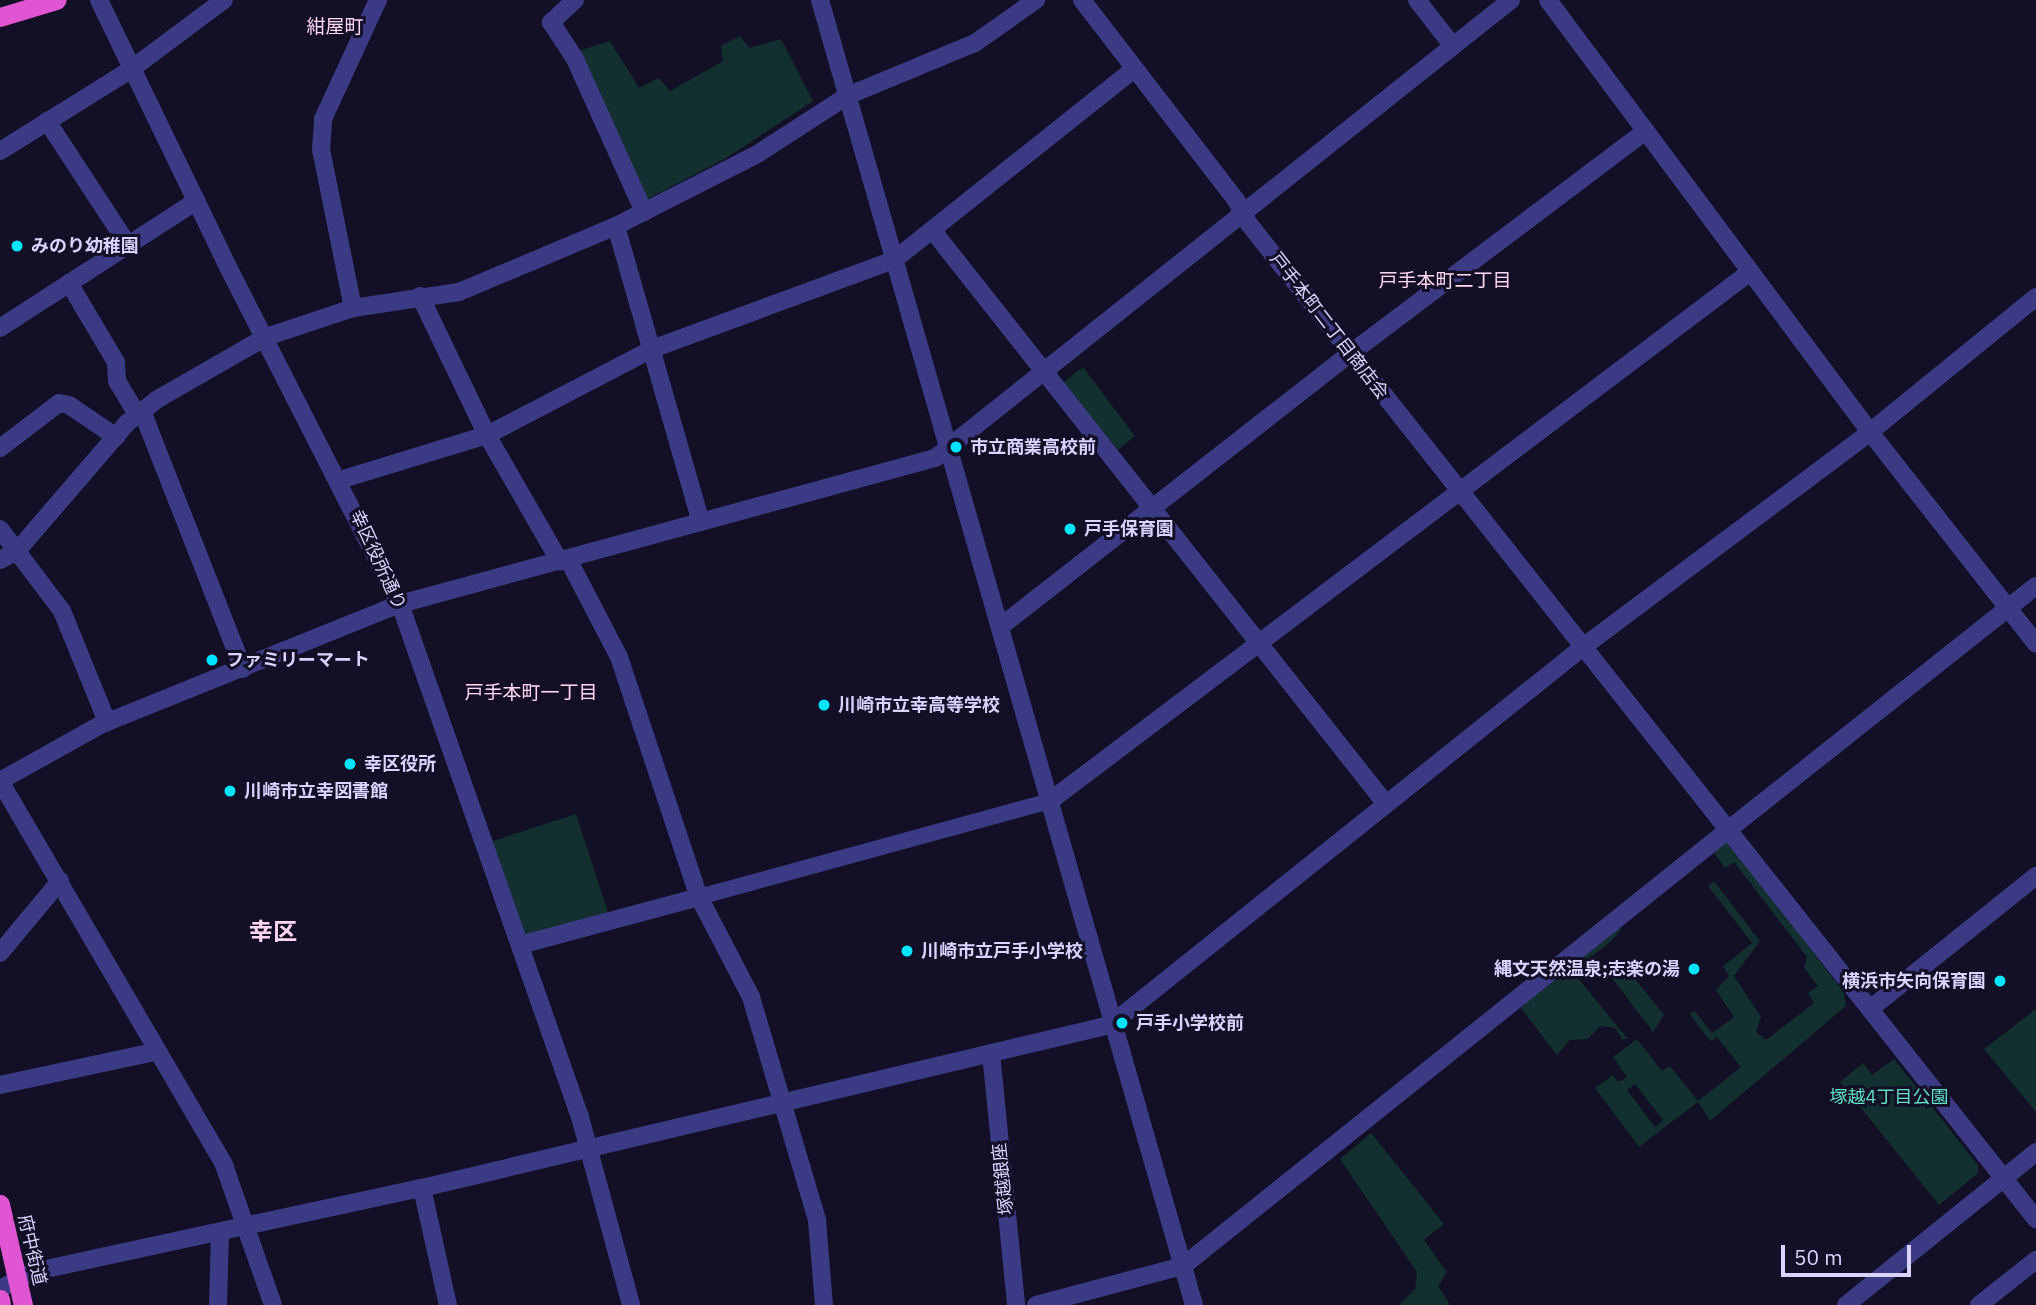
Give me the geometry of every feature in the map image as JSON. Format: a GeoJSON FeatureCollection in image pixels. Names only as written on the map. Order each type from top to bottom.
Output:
{"type":"FeatureCollection","features":[{"type":"Feature","properties":{"kind":"highway"},"geometry":{"type":"LineString","coordinates":[[0,17],[56,0]]}},
{"type":"Feature","properties":{"kind":"highway"},"geometry":{"type":"LineString","coordinates":[[0,25],[22,10]]}},
{"type":"Feature","properties":{"kind":"highway","name":"府中街道"},"geometry":{"type":"LineString","coordinates":[[0,1204],[23,1305]]}},
{"type":"Feature","properties":{"kind":"highway"},"geometry":{"type":"LineString","coordinates":[[0,1299],[1,1305]]}},
{"type":"Feature","properties":{"kind":"street","name":"幸区役所通り"},"geometry":{"type":"LineString","coordinates":[[99,0],[130,69],[340,480],[400,604],[589,1149],[631,1305]]}},
{"type":"Feature","properties":{"kind":"street"},"geometry":{"type":"LineString","coordinates":[[0,151],[130,69],[224,0]]}},
{"type":"Feature","properties":{"kind":"street"},"geometry":{"type":"LineString","coordinates":[[353,308],[321,150],[323,119],[378,0]]}},
{"type":"Feature","properties":{"kind":"street"},"geometry":{"type":"LineString","coordinates":[[575,0],[551,22],[575,59],[644,212]]}},
{"type":"Feature","properties":{"kind":"street"},"geometry":{"type":"LineString","coordinates":[[820,0],[1050,801],[1110,1025],[1194,1305]]}},
{"type":"Feature","properties":{"kind":"street"},"geometry":{"type":"LineString","coordinates":[[0,561],[17,551],[140,413],[266,337],[353,308],[459,292],[616,226],[759,153],[848,96],[975,43],[1036,0]]}},
{"type":"Feature","properties":{"kind":"street","name":"戸手本町二丁目商店会"},"geometry":{"type":"LineString","coordinates":[[1082,0],[1236,200],[1243,216],[2036,1219]]}},
{"type":"Feature","properties":{"kind":"street"},"geometry":{"type":"LineString","coordinates":[[1417,0],[1452,45]]}},
{"type":"Feature","properties":{"kind":"street"},"geometry":{"type":"LineString","coordinates":[[272,1305],[224,1165],[189,1101],[154,1052],[60,881],[0,781],[107,722],[400,604],[935,457],[1046,373],[1511,0]]}},
{"type":"Feature","properties":{"kind":"street"},"geometry":{"type":"LineString","coordinates":[[1548,0],[1870,432],[2036,644]]}},
{"type":"Feature","properties":{"kind":"street"},"geometry":{"type":"LineString","coordinates":[[340,480],[487,435],[652,349],[894,260],[1135,69]]}},
{"type":"Feature","properties":{"kind":"street"},"geometry":{"type":"LineString","coordinates":[[47,121],[128,245]]}},
{"type":"Feature","properties":{"kind":"street"},"geometry":{"type":"LineString","coordinates":[[1000,627],[1351,353],[1646,131]]}},
{"type":"Feature","properties":{"kind":"street"},"geometry":{"type":"LineString","coordinates":[[0,328],[196,201]]}},
{"type":"Feature","properties":{"kind":"street"},"geometry":{"type":"LineString","coordinates":[[616,226],[701,522]]}},
{"type":"Feature","properties":{"kind":"street"},"geometry":{"type":"LineString","coordinates":[[933,231],[1387,804]]}},
{"type":"Feature","properties":{"kind":"street"},"geometry":{"type":"LineString","coordinates":[[520,945],[1050,801],[1750,272]]}},
{"type":"Feature","properties":{"kind":"street"},"geometry":{"type":"LineString","coordinates":[[69,283],[116,362],[117,381],[140,413],[243,669]]}},
{"type":"Feature","properties":{"kind":"street"},"geometry":{"type":"LineString","coordinates":[[420,296],[487,435],[619,657],[699,897],[750,994],[785,1102],[817,1220],[824,1305]]}},
{"type":"Feature","properties":{"kind":"street"},"geometry":{"type":"LineString","coordinates":[[0,1289],[32,1272],[422,1188],[1110,1025],[1583,647],[1870,432],[2036,297]]}},
{"type":"Feature","properties":{"kind":"street"},"geometry":{"type":"LineString","coordinates":[[0,448],[59,403],[69,405],[116,437]]}},
{"type":"Feature","properties":{"kind":"street"},"geometry":{"type":"LineString","coordinates":[[0,529],[62,611],[107,722]]}},
{"type":"Feature","properties":{"kind":"street"},"geometry":{"type":"LineString","coordinates":[[1036,1305],[1183,1266],[2036,586]]}},
{"type":"Feature","properties":{"kind":"street"},"geometry":{"type":"LineString","coordinates":[[1870,1009],[2036,877]]}},
{"type":"Feature","properties":{"kind":"street"},"geometry":{"type":"LineString","coordinates":[[0,953],[60,881]]}},
{"type":"Feature","properties":{"kind":"street"},"geometry":{"type":"LineString","coordinates":[[0,1085],[154,1052]]}},
{"type":"Feature","properties":{"kind":"street","name":"塚越銀座"},"geometry":{"type":"LineString","coordinates":[[991,1053],[1016,1305]]}},
{"type":"Feature","properties":{"kind":"street"},"geometry":{"type":"LineString","coordinates":[[1846,1305],[2036,1152]]}},
{"type":"Feature","properties":{"kind":"street"},"geometry":{"type":"LineString","coordinates":[[422,1188],[448,1305]]}},
{"type":"Feature","properties":{"kind":"street"},"geometry":{"type":"LineString","coordinates":[[218,1305],[220,1233]]}},
{"type":"Feature","properties":{"kind":"street"},"geometry":{"type":"LineString","coordinates":[[1979,1305],[2036,1260]]}},
{"type":"Feature","properties":{"kind":"green space"},"geometry":{"type":"Polygon","coordinates":[[[740,36],[749,48],[781,39],[813,101],[728,157],[644,201],[578,51],[610,41],[639,88],[659,78],[670,91],[723,61],[721,46],[740,36]]]}},
{"type":"Feature","properties":{"kind":"green space"},"geometry":{"type":"Polygon","coordinates":[[[1083,367],[1135,436],[1118,450],[1063,383],[1083,367]]]}},
{"type":"Feature","properties":{"kind":"green space"},"geometry":{"type":"Polygon","coordinates":[[[576,814],[609,915],[525,942],[492,841],[576,814]]]}},
{"type":"Feature","properties":{"kind":"green space"},"geometry":{"type":"Polygon","coordinates":[[[1728,839],[1844,993],[1846,1006],[1710,1121],[1698,1102],[1639,1147],[1595,1088],[1613,1075],[1618,1082],[1627,1077],[1613,1057],[1637,1039],[1662,1071],[1670,1066],[1698,1101],[1741,1067],[1717,1037],[1711,1041],[1706,1036],[1690,1014],[1694,1010],[1712,1033],[1734,1017],[1716,990],[1729,976],[1723,966],[1752,943],[1708,886],[1714,881],[1760,941],[1734,976],[1761,1017],[1756,1032],[1766,1040],[1814,1003],[1808,993],[1818,986],[1804,968],[1807,957],[1734,862],[1725,868],[1712,850],[1728,839]],[[1635,1084],[1627,1090],[1655,1127],[1663,1120],[1635,1084]]]}},
{"type":"Feature","properties":{"kind":"green space"},"geometry":{"type":"Polygon","coordinates":[[[1618,924],[1621,930],[1609,943],[1572,971],[1627,1038],[1623,1040],[1615,1028],[1600,1026],[1588,1039],[1570,1040],[1557,1055],[1521,1008],[1523,1000],[1618,924]]]}},
{"type":"Feature","properties":{"kind":"green space"},"geometry":{"type":"Polygon","coordinates":[[[1621,965],[1625,969],[1639,967],[1631,974],[1664,1015],[1653,1032],[1609,974],[1621,965]]]}},
{"type":"Feature","properties":{"kind":"green space"},"geometry":{"type":"Polygon","coordinates":[[[2036,1009],[2036,1112],[1984,1049],[2036,1009]]]}},
{"type":"Feature","properties":{"kind":"green space","name":"塚越4丁目公園"},"geometry":{"type":"Polygon","coordinates":[[[1894,1059],[1978,1165],[1978,1173],[1939,1205],[1840,1082],[1863,1063],[1872,1075],[1894,1059]]]}},
{"type":"Feature","properties":{"kind":"green space"},"geometry":{"type":"Polygon","coordinates":[[[1371,1133],[1444,1224],[1424,1240],[1447,1272],[1438,1286],[1450,1305],[1399,1305],[1415,1289],[1417,1272],[1340,1159],[1371,1133]]]}},
{"type":"Feature","properties":{"kind":"place","name":"みのり幼稚園"},"geometry":{"type":"Point","coordinates":[17,246]}},
{"type":"Feature","properties":{"kind":"place","name":"市立商業高校前"},"geometry":{"type":"Point","coordinates":[956,447]}},
{"type":"Feature","properties":{"kind":"place","name":"戸手保育園"},"geometry":{"type":"Point","coordinates":[1070,529]}},
{"type":"Feature","properties":{"kind":"place","name":"ファミリーマート"},"geometry":{"type":"Point","coordinates":[212,660]}},
{"type":"Feature","properties":{"kind":"place","name":"川崎市立幸高等学校"},"geometry":{"type":"Point","coordinates":[824,705]}},
{"type":"Feature","properties":{"kind":"place","name":"幸区役所"},"geometry":{"type":"Point","coordinates":[350,764]}},
{"type":"Feature","properties":{"kind":"place","name":"川崎市立幸図書館"},"geometry":{"type":"Point","coordinates":[230,791]}},
{"type":"Feature","properties":{"kind":"place","name":"川崎市立戸手小学校"},"geometry":{"type":"Point","coordinates":[907,951]}},
{"type":"Feature","properties":{"kind":"place","name":"縄文天然温泉;志楽の湯"},"geometry":{"type":"Point","coordinates":[1694,969]}},
{"type":"Feature","properties":{"kind":"place","name":"横浜市矢向保育園"},"geometry":{"type":"Point","coordinates":[2000,981]}},
{"type":"Feature","properties":{"kind":"place","name":"戸手小学校前"},"geometry":{"type":"Point","coordinates":[1122,1023]}},
{"type":"Feature","properties":{"kind":"district","name":"紺屋町"},"geometry":{"type":"Point","coordinates":[335,27]}},
{"type":"Feature","properties":{"kind":"district","name":"戸手本町二丁目"},"geometry":{"type":"Point","coordinates":[1445,281]}},
{"type":"Feature","properties":{"kind":"district","name":"戸手本町一丁目"},"geometry":{"type":"Point","coordinates":[531,693]}},
{"type":"Feature","properties":{"kind":"district","name":"幸区"},"geometry":{"type":"Point","coordinates":[273,932]}}]}
